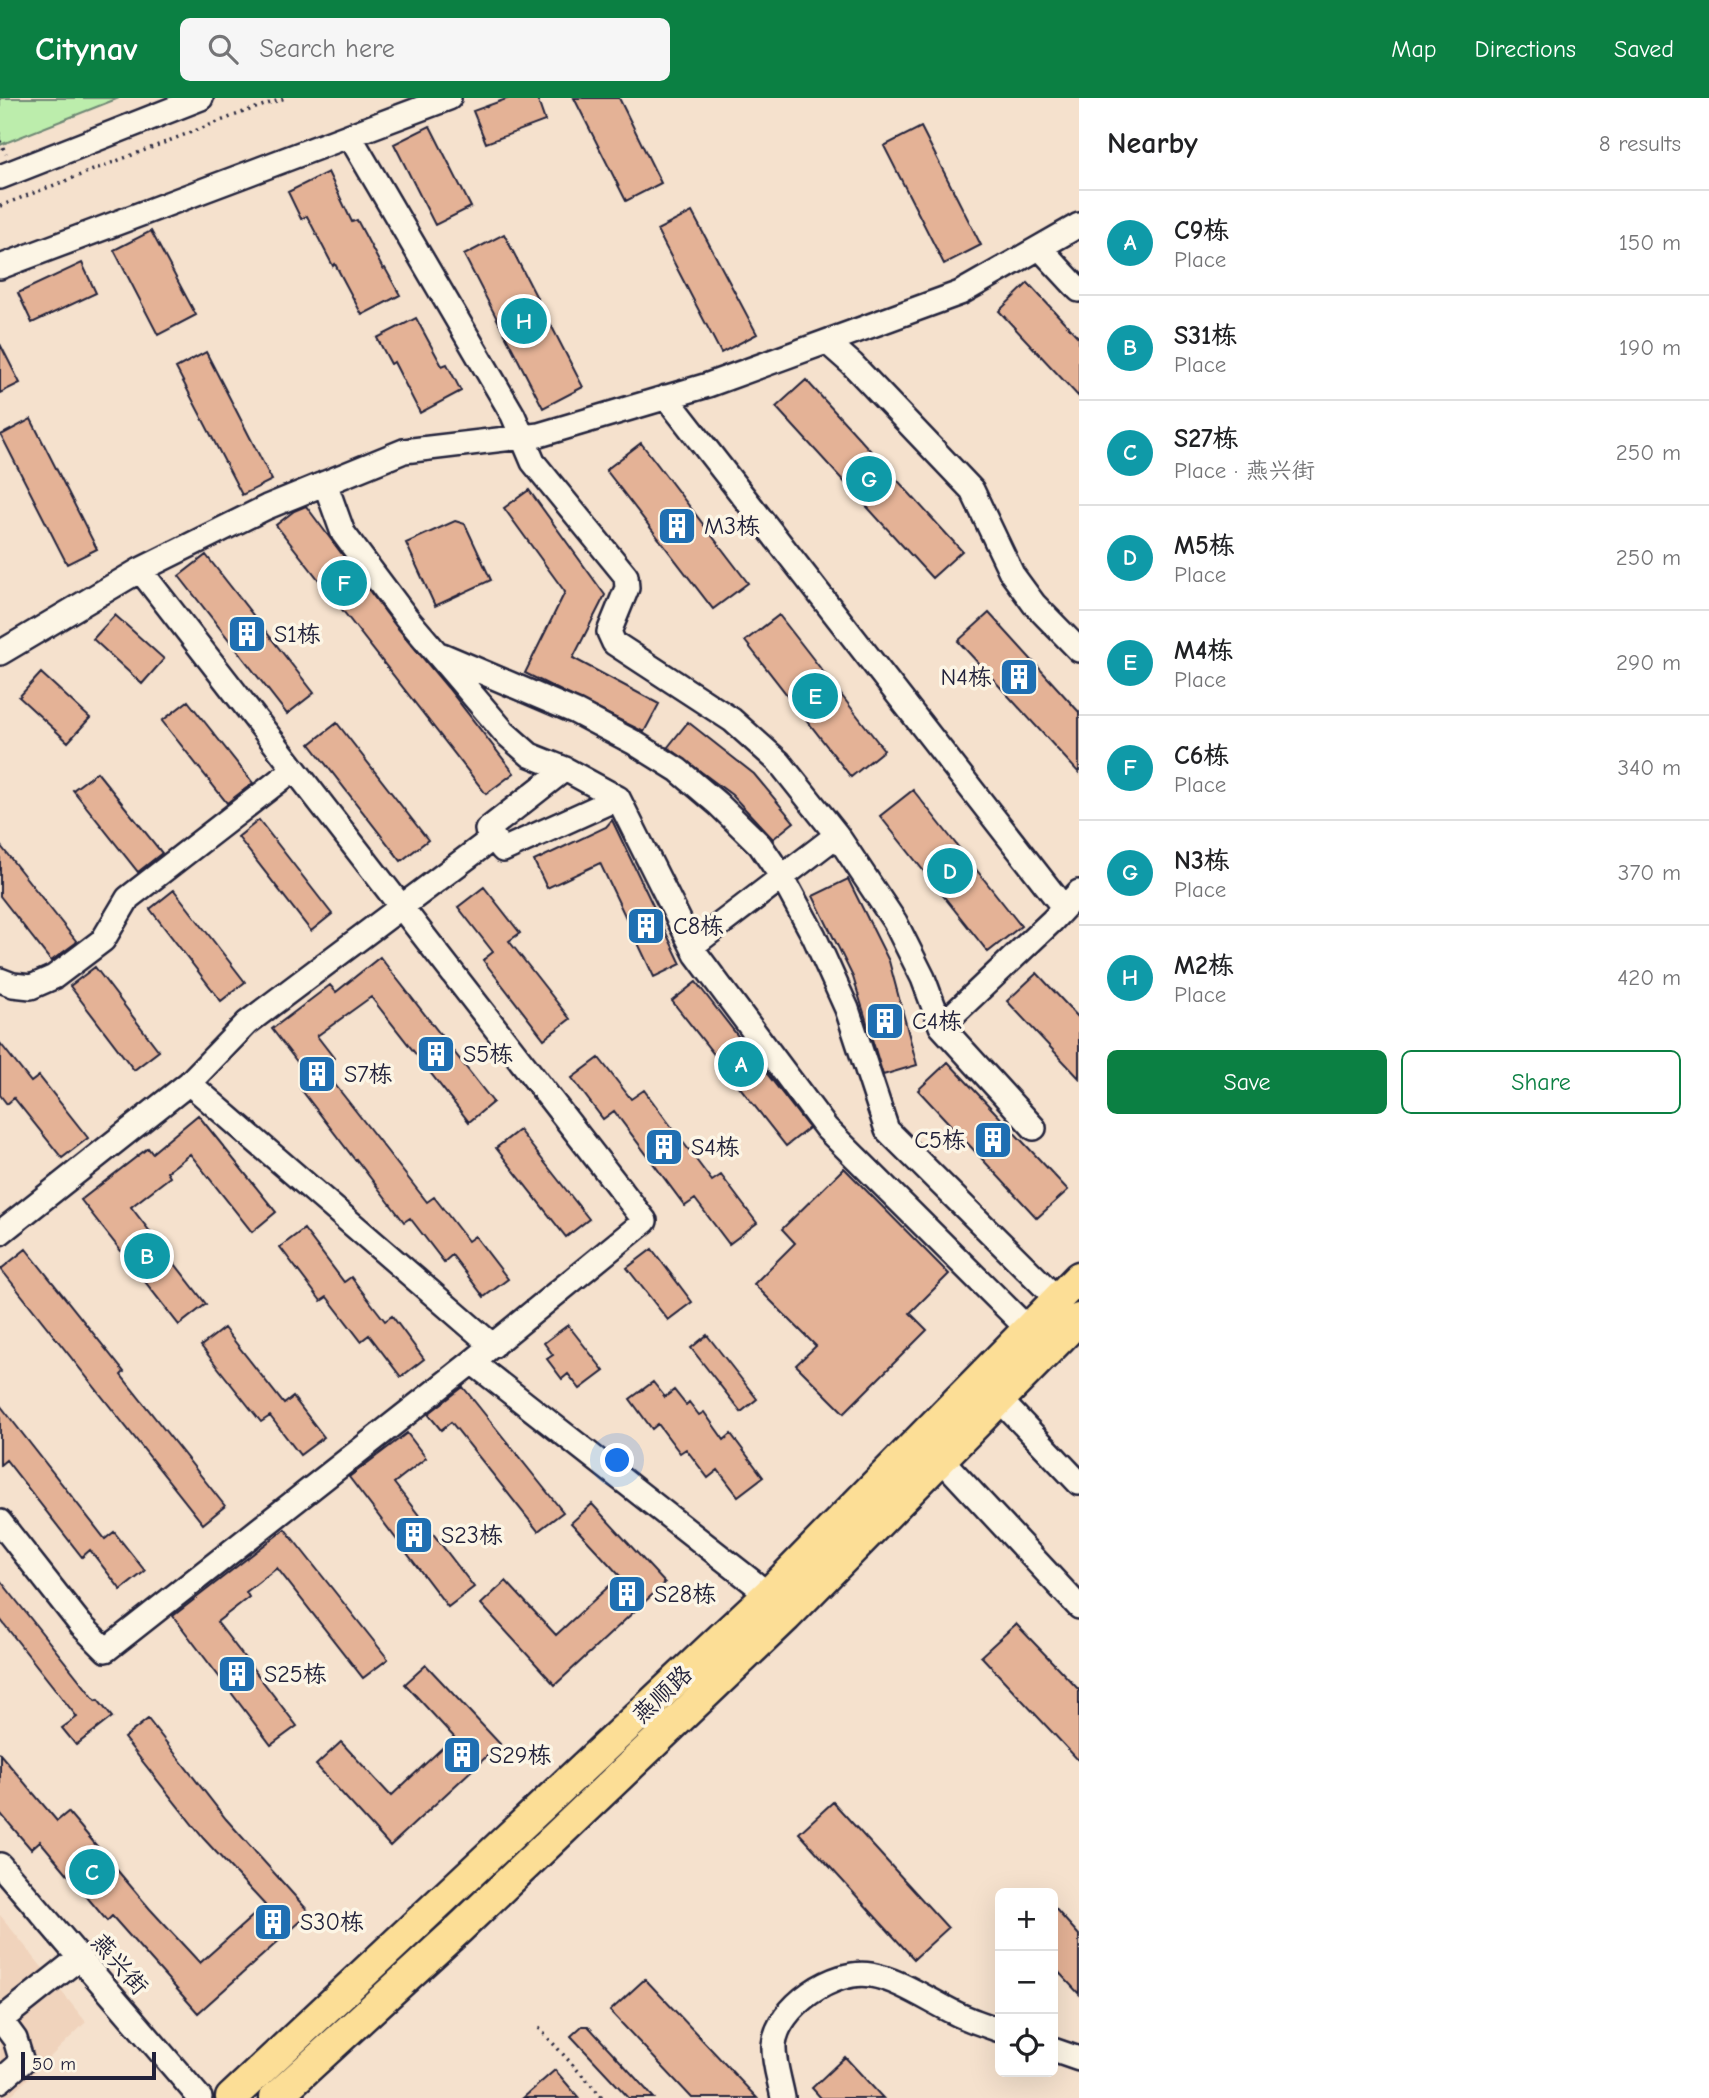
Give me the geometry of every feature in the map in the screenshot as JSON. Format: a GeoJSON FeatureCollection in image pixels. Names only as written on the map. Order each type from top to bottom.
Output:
{"type":"FeatureCollection","features":[{"type":"Feature","properties":{"kind":"main road","name":"燕顺路"},"geometry":{"type":"LineString","coordinates":[[232,2098],[768,1594],[1079,1277]]}},
{"type":"Feature","properties":{"kind":"main road","name":"燕顺路"},"geometry":{"type":"LineString","coordinates":[[275,2098],[460,1928],[786,1617],[1079,1319]]}},
{"type":"Feature","properties":{"kind":"street"},"geometry":{"type":"LineString","coordinates":[[0,177],[201,98]]}},
{"type":"Feature","properties":{"kind":"street"},"geometry":{"type":"LineString","coordinates":[[0,267],[450,98]]}},
{"type":"Feature","properties":{"kind":"street"},"geometry":{"type":"LineString","coordinates":[[355,145],[513,415],[533,462],[626,576],[627,588],[609,632],[614,643],[732,720],[779,762],[837,835],[895,922],[923,978],[941,1026],[1034,1128]]}},
{"type":"Feature","properties":{"kind":"street"},"geometry":{"type":"LineString","coordinates":[[0,653],[140,570],[267,507],[404,451],[539,435],[708,385],[960,293],[1079,225]]}},
{"type":"Feature","properties":{"kind":"street"},"geometry":{"type":"LineString","coordinates":[[1040,248],[1079,290]]}},
{"type":"Feature","properties":{"kind":"street"},"geometry":{"type":"LineString","coordinates":[[827,342],[852,364],[972,489],[1012,574],[1034,604],[1079,650]]}},
{"type":"Feature","properties":{"kind":"street"},"geometry":{"type":"LineString","coordinates":[[666,397],[1071,900],[941,1026]]}},
{"type":"Feature","properties":{"kind":"street"},"geometry":{"type":"LineString","coordinates":[[325,483],[343,533],[406,617],[504,732],[530,755],[565,769],[618,798],[692,946],[826,1128],[1027,1329]]}},
{"type":"Feature","properties":{"kind":"street"},"geometry":{"type":"LineString","coordinates":[[0,1522],[81,1625],[106,1650],[493,1346],[645,1221],[140,570]]}},
{"type":"Feature","properties":{"kind":"street"},"geometry":{"type":"LineString","coordinates":[[435,652],[576,712],[678,770],[760,845],[782,877],[814,936],[847,1009],[887,1130],[1057,1299]]}},
{"type":"Feature","properties":{"kind":"street"},"geometry":{"type":"LineString","coordinates":[[0,980],[31,987],[54,977],[103,940],[128,898],[294,769]]}},
{"type":"Feature","properties":{"kind":"street"},"geometry":{"type":"LineString","coordinates":[[565,769],[487,830],[503,850],[618,798]]}},
{"type":"Feature","properties":{"kind":"street"},"geometry":{"type":"LineString","coordinates":[[692,946],[837,835]]}},
{"type":"Feature","properties":{"kind":"street"},"geometry":{"type":"LineString","coordinates":[[0,1233],[189,1083],[247,1023],[494,838]]}},
{"type":"Feature","properties":{"kind":"street"},"geometry":{"type":"LineString","coordinates":[[189,1083],[493,1346]]}},
{"type":"Feature","properties":{"kind":"street"},"geometry":{"type":"LineString","coordinates":[[472,1362],[768,1594]]}},
{"type":"Feature","properties":{"kind":"street"},"geometry":{"type":"LineString","coordinates":[[1000,1400],[1079,1483]]}},
{"type":"Feature","properties":{"kind":"street"},"geometry":{"type":"LineString","coordinates":[[942,1460],[1079,1607]]}},
{"type":"Feature","properties":{"kind":"street","name":"燕兴街"},"geometry":{"type":"LineString","coordinates":[[0,1865],[200,2098]]}},
{"type":"Feature","properties":{"kind":"street"},"geometry":{"type":"LineString","coordinates":[[0,2081],[22,2062],[15,2039],[1,2020],[79,1958]]}},
{"type":"Feature","properties":{"kind":"street"},"geometry":{"type":"LineString","coordinates":[[783,2098],[774,2045],[780,2021],[803,1999],[825,1984],[851,1975],[870,1974],[900,1985],[958,2015],[995,2028]]}},
{"type":"Feature","properties":{"kind":"street"},"geometry":{"type":"LineString","coordinates":[[1058,2052],[1079,2059]]}},
{"type":"Feature","properties":{"kind":"path"},"geometry":{"type":"LineString","coordinates":[[0,205],[285,98]]}},
{"type":"Feature","properties":{"kind":"path"},"geometry":{"type":"LineString","coordinates":[[539,2028],[603,2098]]}},
{"type":"Feature","properties":{"kind":"shaded area"},"geometry":{"type":"Polygon","coordinates":[[[0,1915],[86,2022],[8,2098],[0,2098],[0,1915]]]}},
{"type":"Feature","properties":{"kind":"green space"},"geometry":{"type":"Polygon","coordinates":[[[0,98],[119,98],[0,145],[0,98]]]}},
{"type":"Feature","properties":{"kind":"building"},"geometry":{"type":"Polygon","coordinates":[[[509,98],[537,98],[545,121],[486,143],[473,111],[509,98]]]}},
{"type":"Feature","properties":{"kind":"building"},"geometry":{"type":"Polygon","coordinates":[[[574,98],[619,98],[661,183],[626,201],[574,98]]]}},
{"type":"Feature","properties":{"kind":"building"},"geometry":{"type":"Polygon","coordinates":[[[430,126],[471,207],[435,225],[394,144],[430,126]]]}},
{"type":"Feature","properties":{"kind":"building"},"geometry":{"type":"Polygon","coordinates":[[[921,127],[981,245],[944,264],[884,146],[921,127]]]}},
{"type":"Feature","properties":{"kind":"building"},"geometry":{"type":"Polygon","coordinates":[[[328,172],[352,222],[357,220],[400,295],[362,315],[307,216],[301,219],[288,192],[328,172]]]}},
{"type":"Feature","properties":{"kind":"building"},"geometry":{"type":"Polygon","coordinates":[[[692,212],[757,334],[721,353],[657,230],[692,212]]]}},
{"type":"Feature","properties":{"kind":"building"},"geometry":{"type":"Polygon","coordinates":[[[151,231],[196,315],[158,335],[114,250],[151,231]]]}},
{"type":"Feature","properties":{"kind":"building"},"geometry":{"type":"Polygon","coordinates":[[[504,234],[583,387],[543,408],[464,255],[504,234]]]}},
{"type":"Feature","properties":{"kind":"building"},"geometry":{"type":"Polygon","coordinates":[[[82,263],[96,293],[32,323],[18,293],[82,263]]]}},
{"type":"Feature","properties":{"kind":"building"},"geometry":{"type":"Polygon","coordinates":[[[1028,283],[1079,338],[1079,397],[999,311],[1028,283]]]}},
{"type":"Feature","properties":{"kind":"building"},"geometry":{"type":"Polygon","coordinates":[[[416,318],[442,366],[447,364],[461,391],[420,413],[394,362],[391,364],[377,338],[416,318]]]}},
{"type":"Feature","properties":{"kind":"building"},"geometry":{"type":"Polygon","coordinates":[[[0,344],[20,383],[0,393],[0,344]]]}},
{"type":"Feature","properties":{"kind":"building"},"geometry":{"type":"Polygon","coordinates":[[[206,352],[272,480],[242,495],[176,368],[206,352]]]}},
{"type":"Feature","properties":{"kind":"building"},"geometry":{"type":"Polygon","coordinates":[[[806,380],[962,551],[932,578],[776,407],[806,380]]]}},
{"type":"Feature","properties":{"kind":"building"},"geometry":{"type":"Polygon","coordinates":[[[31,419],[97,549],[67,564],[1,435],[31,419]]]}},
{"type":"Feature","properties":{"kind":"building","name":"M3栋"},"geometry":{"type":"Polygon","coordinates":[[[641,443],[748,583],[713,609],[606,470],[641,443]]]}},
{"type":"Feature","properties":{"kind":"building"},"geometry":{"type":"Polygon","coordinates":[[[529,490],[605,595],[573,658],[659,704],[644,732],[525,673],[565,592],[504,508],[529,490]]]}},
{"type":"Feature","properties":{"kind":"building"},"geometry":{"type":"Polygon","coordinates":[[[306,506],[395,625],[514,773],[486,794],[276,525],[294,511],[306,506]]]}},
{"type":"Feature","properties":{"kind":"building"},"geometry":{"type":"Polygon","coordinates":[[[455,521],[465,524],[491,580],[435,606],[406,543],[455,521]]]}},
{"type":"Feature","properties":{"kind":"building","name":"S1栋"},"geometry":{"type":"Polygon","coordinates":[[[206,555],[314,693],[287,714],[179,576],[206,555]]]}},
{"type":"Feature","properties":{"kind":"building","name":"N4栋"},"geometry":{"type":"Polygon","coordinates":[[[989,613],[1079,712],[1079,773],[958,641],[989,613]]]}},
{"type":"Feature","properties":{"kind":"building"},"geometry":{"type":"Polygon","coordinates":[[[115,615],[164,659],[142,684],[93,639],[115,615]]]}},
{"type":"Feature","properties":{"kind":"building"},"geometry":{"type":"Polygon","coordinates":[[[779,615],[884,750],[851,777],[745,641],[779,615]]]}},
{"type":"Feature","properties":{"kind":"building"},"geometry":{"type":"Polygon","coordinates":[[[41,673],[90,718],[68,742],[19,697],[41,673]]]}},
{"type":"Feature","properties":{"kind":"building"},"geometry":{"type":"Polygon","coordinates":[[[188,701],[253,783],[227,803],[162,721],[188,701]]]}},
{"type":"Feature","properties":{"kind":"building"},"geometry":{"type":"Polygon","coordinates":[[[688,722],[754,774],[794,822],[773,839],[732,795],[668,747],[688,722]]]}},
{"type":"Feature","properties":{"kind":"building"},"geometry":{"type":"Polygon","coordinates":[[[337,723],[428,840],[401,861],[310,744],[337,723]]]}},
{"type":"Feature","properties":{"kind":"building"},"geometry":{"type":"Polygon","coordinates":[[[97,772],[162,853],[138,872],[73,790],[97,772]]]}},
{"type":"Feature","properties":{"kind":"building"},"geometry":{"type":"Polygon","coordinates":[[[913,790],[1021,926],[988,952],[880,816],[913,790]]]}},
{"type":"Feature","properties":{"kind":"building"},"geometry":{"type":"Polygon","coordinates":[[[259,820],[332,914],[311,931],[238,837],[259,820]]]}},
{"type":"Feature","properties":{"kind":"building","name":"C8栋"},"geometry":{"type":"Polygon","coordinates":[[[612,820],[681,964],[654,977],[600,863],[547,888],[534,861],[606,827],[612,820]]]}},
{"type":"Feature","properties":{"kind":"building"},"geometry":{"type":"Polygon","coordinates":[[[0,845],[77,942],[51,961],[0,896],[0,845]]]}},
{"type":"Feature","properties":{"kind":"building","name":"C4栋"},"geometry":{"type":"Polygon","coordinates":[[[848,879],[889,961],[917,1065],[883,1075],[853,977],[813,896],[848,879]]]}},
{"type":"Feature","properties":{"kind":"building"},"geometry":{"type":"Polygon","coordinates":[[[484,887],[520,933],[509,941],[570,1019],[544,1039],[483,960],[493,952],[458,907],[484,887]]]}},
{"type":"Feature","properties":{"kind":"building"},"geometry":{"type":"Polygon","coordinates":[[[174,890],[245,982],[221,1001],[150,909],[174,890]]]}},
{"type":"Feature","properties":{"kind":"building"},"geometry":{"type":"Polygon","coordinates":[[[380,957],[493,1102],[469,1122],[371,997],[317,1036],[334,1058],[322,1068],[427,1202],[434,1197],[468,1241],[475,1236],[508,1279],[484,1297],[452,1255],[444,1262],[410,1218],[404,1222],[300,1088],[311,1080],[272,1029],[330,985],[336,992],[380,957]]]}},
{"type":"Feature","properties":{"kind":"building"},"geometry":{"type":"Polygon","coordinates":[[[95,967],[159,1051],[134,1070],[70,986],[95,967]]]}},
{"type":"Feature","properties":{"kind":"building"},"geometry":{"type":"Polygon","coordinates":[[[1037,973],[1079,1018],[1079,1078],[1007,1001],[1037,973]]]}},
{"type":"Feature","properties":{"kind":"building"},"geometry":{"type":"Polygon","coordinates":[[[696,982],[809,1128],[786,1146],[672,1001],[696,982]]]}},
{"type":"Feature","properties":{"kind":"building"},"geometry":{"type":"Polygon","coordinates":[[[0,1043],[31,1082],[39,1076],[88,1138],[62,1158],[14,1098],[7,1104],[0,1095],[0,1043]]]}},
{"type":"Feature","properties":{"kind":"building","name":"S4栋"},"geometry":{"type":"Polygon","coordinates":[[[599,1058],[631,1099],[644,1090],[712,1181],[721,1175],[757,1223],[729,1244],[695,1199],[685,1206],[614,1111],[603,1119],[572,1078],[599,1058]]]}},
{"type":"Feature","properties":{"kind":"building","name":"C5栋"},"geometry":{"type":"Polygon","coordinates":[[[948,1062],[1068,1190],[1037,1218],[918,1090],[948,1062]]]}},
{"type":"Feature","properties":{"kind":"building"},"geometry":{"type":"Polygon","coordinates":[[[198,1115],[276,1212],[252,1232],[190,1154],[167,1172],[170,1177],[131,1207],[206,1304],[179,1325],[81,1200],[148,1148],[152,1153],[198,1115]]]}},
{"type":"Feature","properties":{"kind":"building"},"geometry":{"type":"Polygon","coordinates":[[[519,1130],[589,1219],[566,1237],[496,1148],[519,1130]]]}},
{"type":"Feature","properties":{"kind":"building"},"geometry":{"type":"Polygon","coordinates":[[[844,1168],[949,1274],[910,1313],[927,1330],[844,1413],[796,1365],[816,1346],[754,1284],[795,1243],[782,1229],[844,1168]]]}},
{"type":"Feature","properties":{"kind":"building"},"geometry":{"type":"Polygon","coordinates":[[[304,1229],[344,1282],[351,1277],[385,1321],[392,1316],[424,1359],[401,1377],[369,1335],[361,1341],[327,1297],[321,1301],[280,1247],[304,1229]]]}},
{"type":"Feature","properties":{"kind":"building"},"geometry":{"type":"Polygon","coordinates":[[[26,1249],[124,1372],[121,1375],[225,1506],[203,1524],[1,1269],[26,1249]]]}},
{"type":"Feature","properties":{"kind":"building"},"geometry":{"type":"Polygon","coordinates":[[[652,1249],[692,1302],[668,1320],[627,1268],[652,1249]]]}},
{"type":"Feature","properties":{"kind":"building"},"geometry":{"type":"Polygon","coordinates":[[[568,1325],[604,1371],[580,1389],[568,1374],[562,1379],[547,1359],[553,1355],[544,1343],[568,1325]]]}},
{"type":"Feature","properties":{"kind":"building"},"geometry":{"type":"Polygon","coordinates":[[[224,1328],[284,1404],[293,1397],[324,1437],[300,1455],[270,1416],[261,1422],[201,1346],[224,1328]]]}},
{"type":"Feature","properties":{"kind":"building"},"geometry":{"type":"Polygon","coordinates":[[[707,1335],[757,1399],[741,1412],[691,1348],[707,1335]]]}},
{"type":"Feature","properties":{"kind":"building"},"geometry":{"type":"Polygon","coordinates":[[[653,1382],[665,1397],[674,1390],[686,1405],[689,1402],[699,1415],[704,1412],[724,1440],[731,1434],[763,1477],[738,1496],[718,1470],[708,1478],[686,1449],[680,1453],[658,1424],[652,1429],[630,1399],[653,1382]]]}},
{"type":"Feature","properties":{"kind":"building"},"geometry":{"type":"Polygon","coordinates":[[[463,1387],[563,1512],[538,1531],[451,1422],[441,1430],[428,1414],[463,1387]]]}},
{"type":"Feature","properties":{"kind":"building"},"geometry":{"type":"Polygon","coordinates":[[[0,1405],[105,1539],[114,1532],[145,1571],[121,1590],[90,1550],[82,1557],[6,1460],[0,1465],[0,1405]]]}},
{"type":"Feature","properties":{"kind":"building","name":"S23栋"},"geometry":{"type":"Polygon","coordinates":[[[407,1433],[426,1458],[394,1483],[474,1587],[448,1607],[349,1477],[407,1433]]]}},
{"type":"Feature","properties":{"kind":"building","name":"S28栋"},"geometry":{"type":"Polygon","coordinates":[[[592,1504],[665,1583],[555,1685],[481,1604],[506,1581],[556,1635],[620,1576],[571,1523],[592,1504]]]}},
{"type":"Feature","properties":{"kind":"building"},"geometry":{"type":"Polygon","coordinates":[[[285,1529],[388,1659],[363,1678],[277,1568],[246,1592],[249,1597],[217,1622],[297,1726],[271,1745],[173,1616],[285,1529]]]}},
{"type":"Feature","properties":{"kind":"building"},"geometry":{"type":"Polygon","coordinates":[[[0,1580],[96,1701],[98,1700],[112,1717],[76,1745],[62,1728],[77,1717],[0,1619],[0,1580]]]}},
{"type":"Feature","properties":{"kind":"building"},"geometry":{"type":"Polygon","coordinates":[[[1016,1624],[1079,1690],[1079,1761],[981,1656],[1016,1624]]]}},
{"type":"Feature","properties":{"kind":"building","name":"S29栋"},"geometry":{"type":"Polygon","coordinates":[[[426,1665],[500,1744],[390,1846],[316,1765],[341,1742],[391,1796],[454,1737],[405,1684],[426,1665]]]}},
{"type":"Feature","properties":{"kind":"building"},"geometry":{"type":"Polygon","coordinates":[[[148,1719],[226,1819],[310,1913],[198,2013],[112,1916],[107,1921],[40,1841],[31,1849],[0,1813],[0,1754],[57,1821],[68,1812],[150,1909],[200,1963],[265,1905],[203,1838],[124,1738],[148,1719]]]}},
{"type":"Feature","properties":{"kind":"building"},"geometry":{"type":"Polygon","coordinates":[[[833,1802],[948,1928],[914,1959],[799,1833],[833,1802]]]}},
{"type":"Feature","properties":{"kind":"building"},"geometry":{"type":"Polygon","coordinates":[[[1058,1912],[1079,1935],[1079,1994],[1058,1971],[1058,1912]]]}},
{"type":"Feature","properties":{"kind":"building"},"geometry":{"type":"Polygon","coordinates":[[[645,1979],[757,2098],[692,2098],[610,2011],[645,1979]]]}},
{"type":"Feature","properties":{"kind":"building"},"geometry":{"type":"Polygon","coordinates":[[[582,2026],[588,2026],[654,2098],[629,2098],[571,2036],[582,2026]]]}},
{"type":"Feature","properties":{"kind":"building"},"geometry":{"type":"Polygon","coordinates":[[[845,2057],[883,2098],[821,2098],[812,2088],[845,2057]]]}},
{"type":"Feature","properties":{"kind":"building"},"geometry":{"type":"Polygon","coordinates":[[[555,2070],[579,2098],[523,2098],[555,2070]]]}},
{"type":"Feature","properties":{"kind":"place","name":"M2栋"},"geometry":{"type":"Point","coordinates":[524,321]}},
{"type":"Feature","properties":{"kind":"place","name":"N3栋"},"geometry":{"type":"Point","coordinates":[869,479]}},
{"type":"Feature","properties":{"kind":"place","name":"M3栋"},"geometry":{"type":"Point","coordinates":[677,526]}},
{"type":"Feature","properties":{"kind":"place","name":"C6栋"},"geometry":{"type":"Point","coordinates":[344,583]}},
{"type":"Feature","properties":{"kind":"place","name":"S1栋"},"geometry":{"type":"Point","coordinates":[247,634]}},
{"type":"Feature","properties":{"kind":"place","name":"N4栋"},"geometry":{"type":"Point","coordinates":[1019,677]}},
{"type":"Feature","properties":{"kind":"place","name":"M4栋"},"geometry":{"type":"Point","coordinates":[815,696]}},
{"type":"Feature","properties":{"kind":"place","name":"M5栋"},"geometry":{"type":"Point","coordinates":[950,871]}},
{"type":"Feature","properties":{"kind":"place","name":"C8栋"},"geometry":{"type":"Point","coordinates":[646,926]}},
{"type":"Feature","properties":{"kind":"place","name":"C4栋"},"geometry":{"type":"Point","coordinates":[885,1021]}},
{"type":"Feature","properties":{"kind":"place","name":"S5栋"},"geometry":{"type":"Point","coordinates":[436,1054]}},
{"type":"Feature","properties":{"kind":"place","name":"C9栋"},"geometry":{"type":"Point","coordinates":[741,1064]}},
{"type":"Feature","properties":{"kind":"place","name":"S7栋"},"geometry":{"type":"Point","coordinates":[317,1074]}},
{"type":"Feature","properties":{"kind":"place","name":"C5栋"},"geometry":{"type":"Point","coordinates":[993,1140]}},
{"type":"Feature","properties":{"kind":"place","name":"S4栋"},"geometry":{"type":"Point","coordinates":[664,1147]}},
{"type":"Feature","properties":{"kind":"place","name":"S31栋"},"geometry":{"type":"Point","coordinates":[147,1256]}},
{"type":"Feature","properties":{"kind":"place","name":"S23栋"},"geometry":{"type":"Point","coordinates":[414,1535]}},
{"type":"Feature","properties":{"kind":"place","name":"S28栋"},"geometry":{"type":"Point","coordinates":[627,1594]}},
{"type":"Feature","properties":{"kind":"place","name":"S25栋"},"geometry":{"type":"Point","coordinates":[237,1674]}},
{"type":"Feature","properties":{"kind":"place","name":"S29栋"},"geometry":{"type":"Point","coordinates":[462,1755]}},
{"type":"Feature","properties":{"kind":"place","name":"S27栋"},"geometry":{"type":"Point","coordinates":[92,1872]}},
{"type":"Feature","properties":{"kind":"place","name":"S30栋"},"geometry":{"type":"Point","coordinates":[273,1922]}}]}
